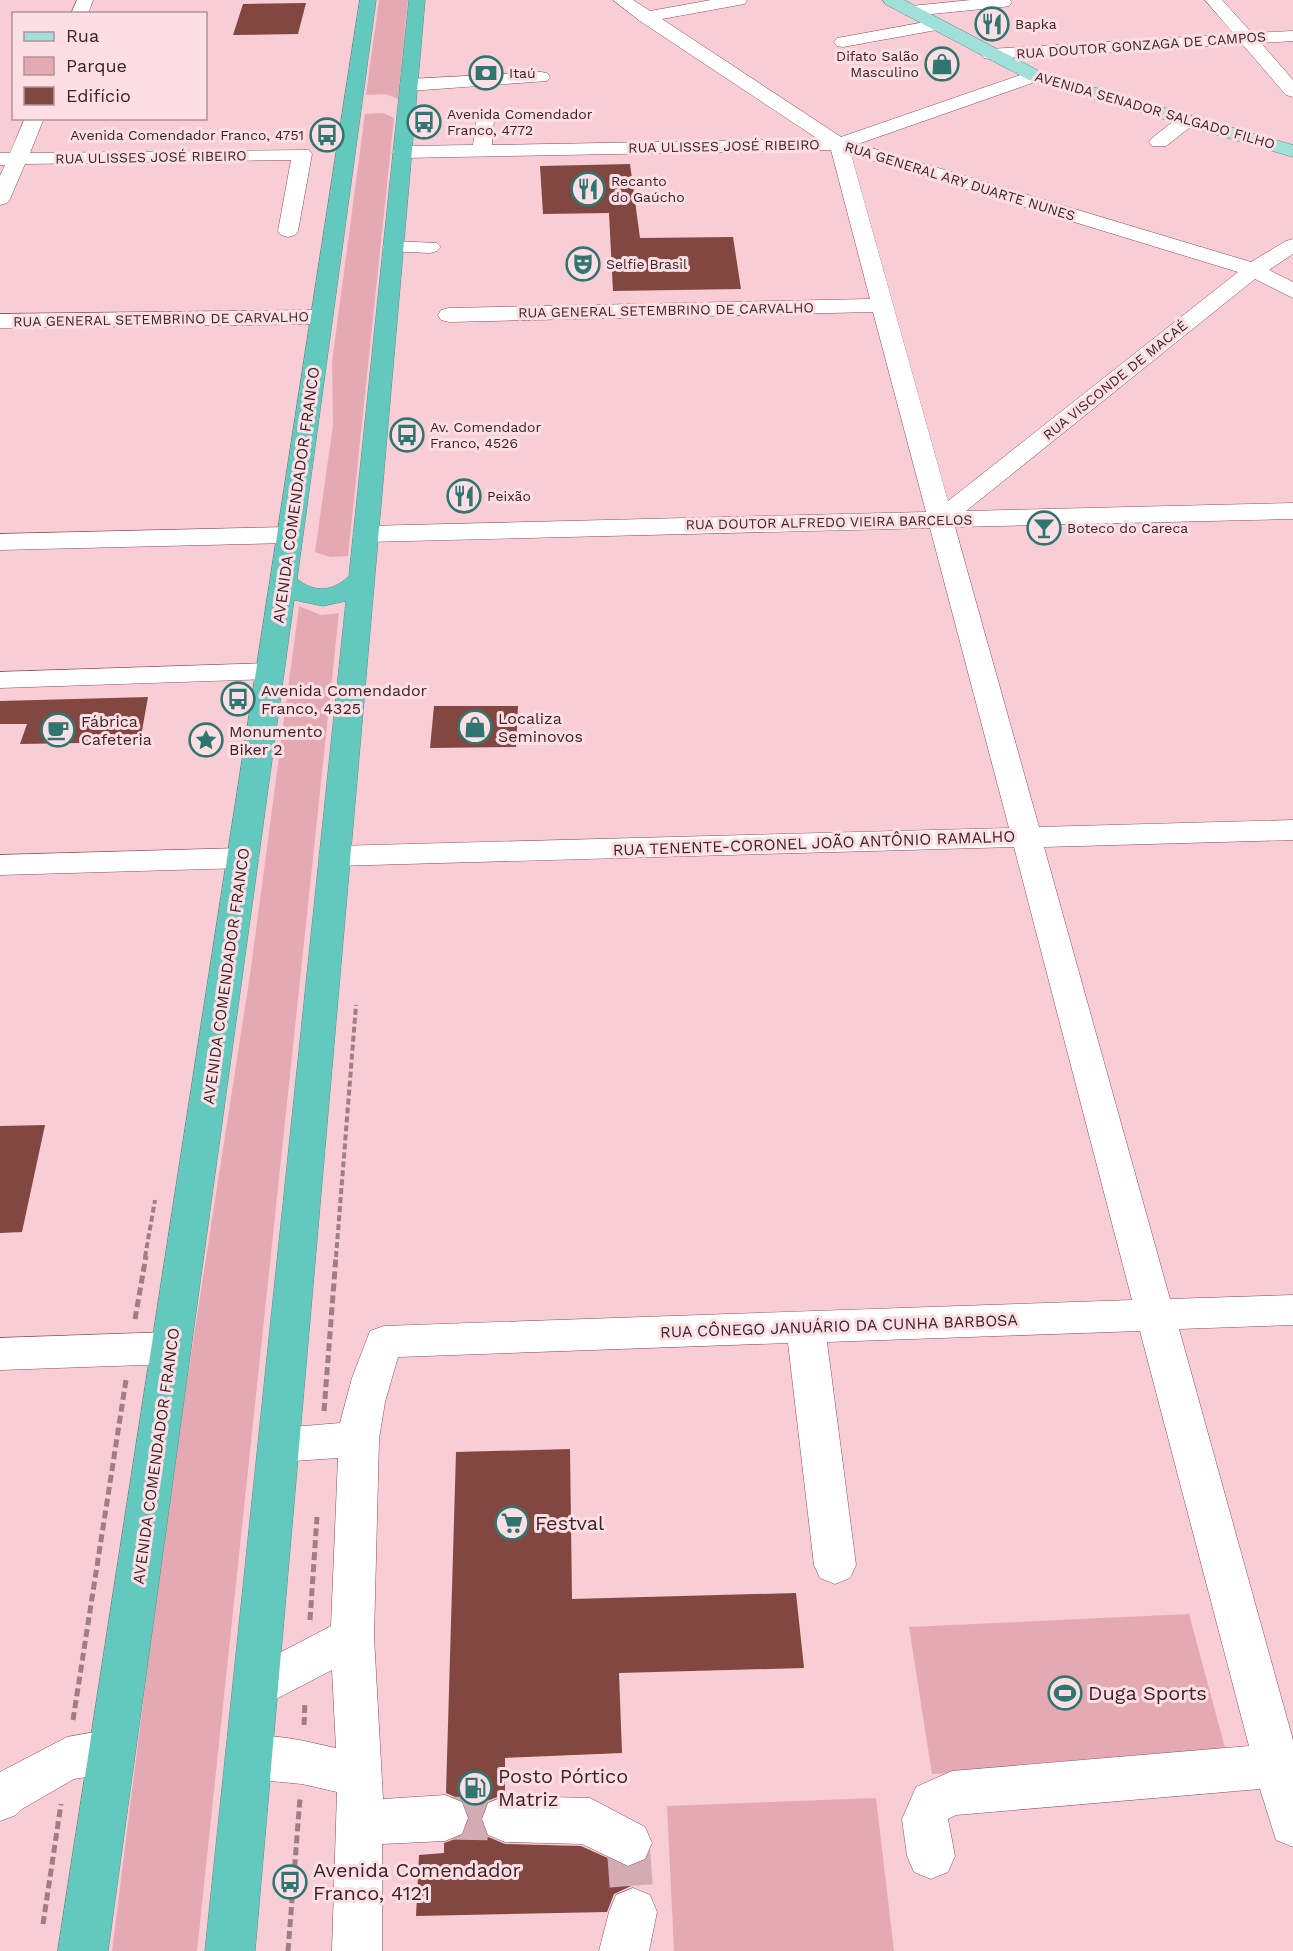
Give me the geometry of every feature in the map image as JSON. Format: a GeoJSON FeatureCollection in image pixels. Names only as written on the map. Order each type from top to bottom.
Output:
{"type":"FeatureCollection","features":[{"type":"Feature","properties":{"kind":"highway","name":"AVENIDA COMENDADOR FRANCO"},"geometry":{"type":"LineString","coordinates":[[83,1951],[321,317],[359,111],[368,0]]}},
{"type":"Feature","properties":{"kind":"highway"},"geometry":{"type":"LineString","coordinates":[[230,1951],[402,152],[397,114],[409,85],[417,0]]}},
{"type":"Feature","properties":{"kind":"highway"},"geometry":{"type":"LineString","coordinates":[[283,580],[292,590],[305,596],[324,598],[342,595],[361,579]]}},
{"type":"Feature","properties":{"kind":"main road","name":"AVENIDA SENADOR SALGADO FILHO"},"geometry":{"type":"LineString","coordinates":[[891,0],[1035,76],[1293,151]]}},
{"type":"Feature","properties":{"kind":"street","name":"RUA GENERAL ARY DUARTE NUNES"},"geometry":{"type":"LineString","coordinates":[[621,0],[839,144],[1254,270],[1293,291]]}},
{"type":"Feature","properties":{"kind":"street"},"geometry":{"type":"LineString","coordinates":[[646,17],[739,0]]}},
{"type":"Feature","properties":{"kind":"street"},"geometry":{"type":"LineString","coordinates":[[1213,0],[1293,91]]}},
{"type":"Feature","properties":{"kind":"street"},"geometry":{"type":"LineString","coordinates":[[911,11],[1004,2]]}},
{"type":"Feature","properties":{"kind":"street"},"geometry":{"type":"LineString","coordinates":[[843,42],[936,25]]}},
{"type":"Feature","properties":{"kind":"street"},"geometry":{"type":"LineString","coordinates":[[967,42],[1079,33],[1086,35],[1095,48]]}},
{"type":"Feature","properties":{"kind":"street","name":"RUA DOUTOR GONZAGA DE CAMPOS"},"geometry":{"type":"LineString","coordinates":[[990,54],[1293,36]]}},
{"type":"Feature","properties":{"kind":"street","name":"RUA ULISSES JOSÉ RIBEIRO"},"geometry":{"type":"LineString","coordinates":[[402,152],[839,144],[1035,76]]}},
{"type":"Feature","properties":{"kind":"street"},"geometry":{"type":"LineString","coordinates":[[409,85],[541,77]]}},
{"type":"Feature","properties":{"kind":"street"},"geometry":{"type":"LineString","coordinates":[[0,199],[9,159],[34,120]]}},
{"type":"Feature","properties":{"kind":"street"},"geometry":{"type":"LineString","coordinates":[[482,150],[485,120]]}},
{"type":"Feature","properties":{"kind":"street"},"geometry":{"type":"LineString","coordinates":[[1159,142],[1185,121]]}},
{"type":"Feature","properties":{"kind":"street"},"geometry":{"type":"LineString","coordinates":[[839,144],[1293,1824]]}},
{"type":"Feature","properties":{"kind":"street","name":"RUA ULISSES JOSÉ RIBEIRO"},"geometry":{"type":"LineString","coordinates":[[9,159],[302,154],[288,231]]}},
{"type":"Feature","properties":{"kind":"street","name":"RUA VISCONDE DE MACAÉ"},"geometry":{"type":"LineString","coordinates":[[940,520],[1254,270],[1293,244]]}},
{"type":"Feature","properties":{"kind":"street"},"geometry":{"type":"LineString","coordinates":[[393,247],[430,247]]}},
{"type":"Feature","properties":{"kind":"street","name":"RUA GENERAL SETEMBRINO DE CARVALHO"},"geometry":{"type":"LineString","coordinates":[[449,315],[883,305]]}},
{"type":"Feature","properties":{"kind":"street","name":"RUA GENERAL SETEMBRINO DE CARVALHO"},"geometry":{"type":"LineString","coordinates":[[0,321],[321,317]]}},
{"type":"Feature","properties":{"kind":"street","name":"RUA DOUTOR ALFREDO VIEIRA BARCELOS"},"geometry":{"type":"LineString","coordinates":[[366,534],[1293,511]]}},
{"type":"Feature","properties":{"kind":"street"},"geometry":{"type":"LineString","coordinates":[[0,542],[290,535]]}},
{"type":"Feature","properties":{"kind":"street"},"geometry":{"type":"LineString","coordinates":[[0,680],[270,671]]}},
{"type":"Feature","properties":{"kind":"street","name":"RUA TENENTE-CORONEL JOÃO ANTÔNIO RAMALHO"},"geometry":{"type":"LineString","coordinates":[[335,856],[1293,830]]}},
{"type":"Feature","properties":{"kind":"street"},"geometry":{"type":"LineString","coordinates":[[0,865],[243,858]]}},
{"type":"Feature","properties":{"kind":"street","name":"RUA CÔNEGO JANUÁRIO DA CUNHA BARBOSA"},"geometry":{"type":"LineString","coordinates":[[359,1439],[367,1388],[384,1342],[1293,1310]]}},
{"type":"Feature","properties":{"kind":"street"},"geometry":{"type":"LineString","coordinates":[[805,1326],[821,1439],[835,1565]]}},
{"type":"Feature","properties":{"kind":"street"},"geometry":{"type":"LineString","coordinates":[[0,1354],[171,1348]]}},
{"type":"Feature","properties":{"kind":"street"},"geometry":{"type":"LineString","coordinates":[[279,1444],[359,1439],[352,1637],[360,1776],[357,1951]]}},
{"type":"Feature","properties":{"kind":"street"},"geometry":{"type":"LineString","coordinates":[[255,1689],[352,1637]]}},
{"type":"Feature","properties":{"kind":"street"},"geometry":{"type":"LineString","coordinates":[[0,1799],[6,1792],[67,1759],[112,1751]]}},
{"type":"Feature","properties":{"kind":"street"},"geometry":{"type":"LineString","coordinates":[[249,1756],[302,1762],[360,1776]]}},
{"type":"Feature","properties":{"kind":"street"},"geometry":{"type":"LineString","coordinates":[[931,1856],[925,1819],[932,1803],[952,1793],[1277,1766]]}},
{"type":"Feature","properties":{"kind":"street"},"geometry":{"type":"LineString","coordinates":[[360,1823],[445,1818]]}},
{"type":"Feature","properties":{"kind":"street"},"geometry":{"type":"LineString","coordinates":[[505,1819],[590,1821],[603,1831],[628,1843]]}},
{"type":"Feature","properties":{"kind":"path"},"geometry":{"type":"LineString","coordinates":[[323,1422],[356,1004]]}},
{"type":"Feature","properties":{"kind":"path"},"geometry":{"type":"LineString","coordinates":[[43,1928],[126,1380]]}},
{"type":"Feature","properties":{"kind":"path"},"geometry":{"type":"LineString","coordinates":[[309,1630],[318,1505]]}},
{"type":"Feature","properties":{"kind":"path"},"geometry":{"type":"LineString","coordinates":[[288,1951],[301,1787]]}},
{"type":"Feature","properties":{"kind":"green space"},"geometry":{"type":"Polygon","coordinates":[[[379,0],[408,0],[398,99],[386,94],[366,95],[379,0]]]}},
{"type":"Feature","properties":{"kind":"green space"},"geometry":{"type":"Polygon","coordinates":[[[383,113],[394,118],[348,556],[330,557],[315,552],[333,425],[332,362],[365,114],[383,113]]]}},
{"type":"Feature","properties":{"kind":"green space"},"geometry":{"type":"Polygon","coordinates":[[[299,606],[321,615],[339,613],[197,1951],[112,1951],[168,1503],[250,975],[299,606]]]}},
{"type":"Feature","properties":{"kind":"green space","name":"Duga Sports"},"geometry":{"type":"Polygon","coordinates":[[[1189,1614],[1228,1759],[932,1774],[909,1627],[1189,1614]]]}},
{"type":"Feature","properties":{"kind":"green space"},"geometry":{"type":"Polygon","coordinates":[[[876,1798],[894,1951],[674,1951],[667,1806],[876,1798]]]}},
{"type":"Feature","properties":{"kind":"building"},"geometry":{"type":"Polygon","coordinates":[[[306,3],[298,34],[233,35],[243,4],[306,3]]]}},
{"type":"Feature","properties":{"kind":"building"},"geometry":{"type":"Polygon","coordinates":[[[630,164],[640,238],[733,237],[741,289],[613,291],[609,213],[543,214],[540,166],[630,164]]]}},
{"type":"Feature","properties":{"kind":"building"},"geometry":{"type":"Polygon","coordinates":[[[148,697],[140,742],[20,744],[27,724],[0,724],[0,701],[148,697]]]}},
{"type":"Feature","properties":{"kind":"building","name":"Localiza Seminovos"},"geometry":{"type":"Polygon","coordinates":[[[434,706],[518,706],[516,747],[430,748],[434,706]]]}},
{"type":"Feature","properties":{"kind":"building"},"geometry":{"type":"Polygon","coordinates":[[[45,1125],[22,1232],[0,1233],[0,1126],[45,1125]]]}},
{"type":"Feature","properties":{"kind":"building"},"geometry":{"type":"Polygon","coordinates":[[[570,1449],[572,1599],[796,1593],[804,1668],[619,1673],[622,1753],[505,1758],[505,1794],[487,1801],[480,1818],[486,1836],[505,1844],[581,1846],[630,1868],[631,1886],[614,1894],[607,1912],[416,1916],[419,1855],[444,1853],[444,1843],[463,1836],[470,1819],[464,1801],[446,1793],[456,1452],[570,1449]]]}},
{"type":"Feature","properties":{"kind":"tunnel"},"geometry":{"type":"LineString","coordinates":[[445,1818],[505,1819]]}},
{"type":"Feature","properties":{"kind":"tunnel"},"geometry":{"type":"LineString","coordinates":[[628,1843],[633,1912]]}},
{"type":"Feature","properties":{"kind":"place","name":"Bapka"},"geometry":{"type":"Point","coordinates":[992,24]}},
{"type":"Feature","properties":{"kind":"place","name":"Difato Salão Masculino"},"geometry":{"type":"Point","coordinates":[942,64]}},
{"type":"Feature","properties":{"kind":"place","name":"Itaú"},"geometry":{"type":"Point","coordinates":[486,73]}},
{"type":"Feature","properties":{"kind":"place","name":"Avenida Comendador Franco, 4772"},"geometry":{"type":"Point","coordinates":[424,122]}},
{"type":"Feature","properties":{"kind":"place","name":"Avenida Comendador Franco, 4751"},"geometry":{"type":"Point","coordinates":[327,135]}},
{"type":"Feature","properties":{"kind":"place","name":"Recanto do Gaúcho"},"geometry":{"type":"Point","coordinates":[588,189]}},
{"type":"Feature","properties":{"kind":"place","name":"Selfie Brasil"},"geometry":{"type":"Point","coordinates":[583,264]}},
{"type":"Feature","properties":{"kind":"place","name":"Av. Comendador Franco, 4526"},"geometry":{"type":"Point","coordinates":[407,435]}},
{"type":"Feature","properties":{"kind":"place","name":"Peixão"},"geometry":{"type":"Point","coordinates":[464,496]}},
{"type":"Feature","properties":{"kind":"place","name":"Boteco do Careca"},"geometry":{"type":"Point","coordinates":[1044,528]}},
{"type":"Feature","properties":{"kind":"place","name":"Avenida Comendador Franco, 4325"},"geometry":{"type":"Point","coordinates":[238,699]}},
{"type":"Feature","properties":{"kind":"place","name":"Localiza Seminovos"},"geometry":{"type":"Point","coordinates":[475,727]}},
{"type":"Feature","properties":{"kind":"place","name":"Fábrica Cafeteria"},"geometry":{"type":"Point","coordinates":[58,730]}},
{"type":"Feature","properties":{"kind":"place","name":"Monumento Biker 2"},"geometry":{"type":"Point","coordinates":[206,740]}},
{"type":"Feature","properties":{"kind":"place","name":"Festval"},"geometry":{"type":"Point","coordinates":[512,1523]}},
{"type":"Feature","properties":{"kind":"place","name":"Duga Sports"},"geometry":{"type":"Point","coordinates":[1065,1693]}},
{"type":"Feature","properties":{"kind":"place","name":"Posto Pórtico Matriz"},"geometry":{"type":"Point","coordinates":[475,1788]}},
{"type":"Feature","properties":{"kind":"place","name":"Avenida Comendador Franco, 4121"},"geometry":{"type":"Point","coordinates":[290,1882]}}]}
